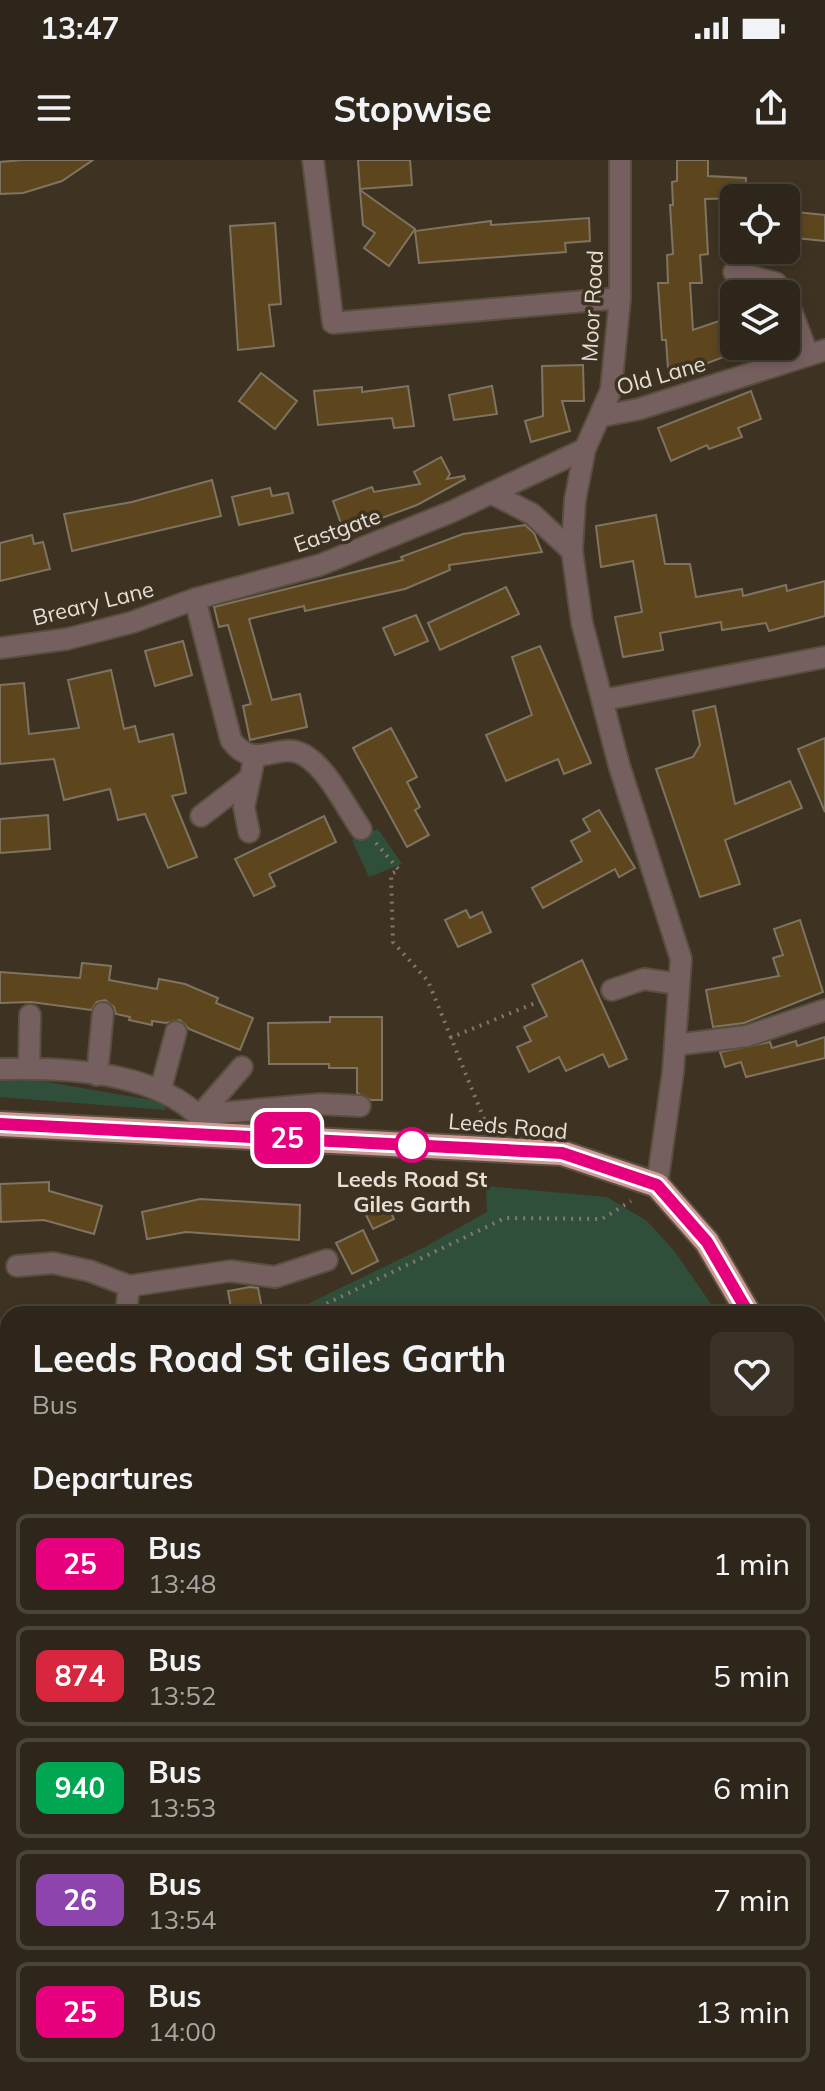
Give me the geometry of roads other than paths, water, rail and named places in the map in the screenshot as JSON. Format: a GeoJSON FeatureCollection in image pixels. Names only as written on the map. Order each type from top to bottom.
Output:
{"type":"FeatureCollection","features":[{"type":"Feature","properties":{"kind":"highway","name":"Leeds Road"},"geometry":{"type":"LineString","coordinates":[[0,1124],[206,1123],[562,1153],[657,1185]]}},
{"type":"Feature","properties":{"kind":"highway"},"geometry":{"type":"LineString","coordinates":[[657,1185],[707,1242],[744,1306]]}},
{"type":"Feature","properties":{"kind":"street"},"geometry":{"type":"LineString","coordinates":[[313,160],[333,323],[620,298]]}},
{"type":"Feature","properties":{"kind":"street","name":"Moor Road"},"geometry":{"type":"LineString","coordinates":[[620,160],[620,298],[611,390],[585,449],[575,500],[572,551],[582,623],[619,765],[681,959],[675,1045],[657,1185]]}},
{"type":"Feature","properties":{"kind":"street"},"geometry":{"type":"LineString","coordinates":[[734,272],[765,280]]}},
{"type":"Feature","properties":{"kind":"street"},"geometry":{"type":"LineString","coordinates":[[800,323],[816,352]]}},
{"type":"Feature","properties":{"kind":"street","name":"Old Lane"},"geometry":{"type":"LineString","coordinates":[[602,416],[639,409],[816,352]]}},
{"type":"Feature","properties":{"kind":"street","name":"Eastgate"},"geometry":{"type":"LineString","coordinates":[[195,599],[320,565],[491,493],[585,449]]}},
{"type":"Feature","properties":{"kind":"street"},"geometry":{"type":"LineString","coordinates":[[491,493],[532,514],[572,551]]}},
{"type":"Feature","properties":{"kind":"street"},"geometry":{"type":"LineString","coordinates":[[195,599],[231,740],[239,751],[255,755],[288,751],[302,754],[315,765],[361,829]]}},
{"type":"Feature","properties":{"kind":"street","name":"Breary Lane"},"geometry":{"type":"LineString","coordinates":[[0,648],[67,639],[120,626],[195,599]]}},
{"type":"Feature","properties":{"kind":"street"},"geometry":{"type":"LineString","coordinates":[[603,700],[825,657]]}},
{"type":"Feature","properties":{"kind":"street"},"geometry":{"type":"LineString","coordinates":[[249,832],[244,807],[255,755]]}},
{"type":"Feature","properties":{"kind":"street"},"geometry":{"type":"LineString","coordinates":[[201,816],[249,779]]}},
{"type":"Feature","properties":{"kind":"street"},"geometry":{"type":"LineString","coordinates":[[612,990],[644,979],[679,984]]}},
{"type":"Feature","properties":{"kind":"street"},"geometry":{"type":"LineString","coordinates":[[675,1045],[747,1036],[825,1010]]}},
{"type":"Feature","properties":{"kind":"street"},"geometry":{"type":"LineString","coordinates":[[97,1075],[103,1013]]}},
{"type":"Feature","properties":{"kind":"street"},"geometry":{"type":"LineString","coordinates":[[29,1068],[30,1015]]}},
{"type":"Feature","properties":{"kind":"street"},"geometry":{"type":"LineString","coordinates":[[161,1088],[176,1032]]}},
{"type":"Feature","properties":{"kind":"street"},"geometry":{"type":"LineString","coordinates":[[206,1123],[242,1067]]}},
{"type":"Feature","properties":{"kind":"street"},"geometry":{"type":"LineString","coordinates":[[0,1069],[29,1068],[97,1075],[161,1088],[206,1123]]}},
{"type":"Feature","properties":{"kind":"street"},"geometry":{"type":"LineString","coordinates":[[206,1123],[219,1113],[321,1104],[360,1106]]}},
{"type":"Feature","properties":{"kind":"street"},"geometry":{"type":"LineString","coordinates":[[17,1266],[53,1263],[90,1271],[129,1286],[230,1271],[275,1277],[327,1260]]}},
{"type":"Feature","properties":{"kind":"street"},"geometry":{"type":"LineString","coordinates":[[127,1306],[129,1286]]}},
{"type":"Feature","properties":{"kind":"place","name":"Leeds Road St Giles Garth"},"geometry":{"type":"Point","coordinates":[412,1145]}}]}
